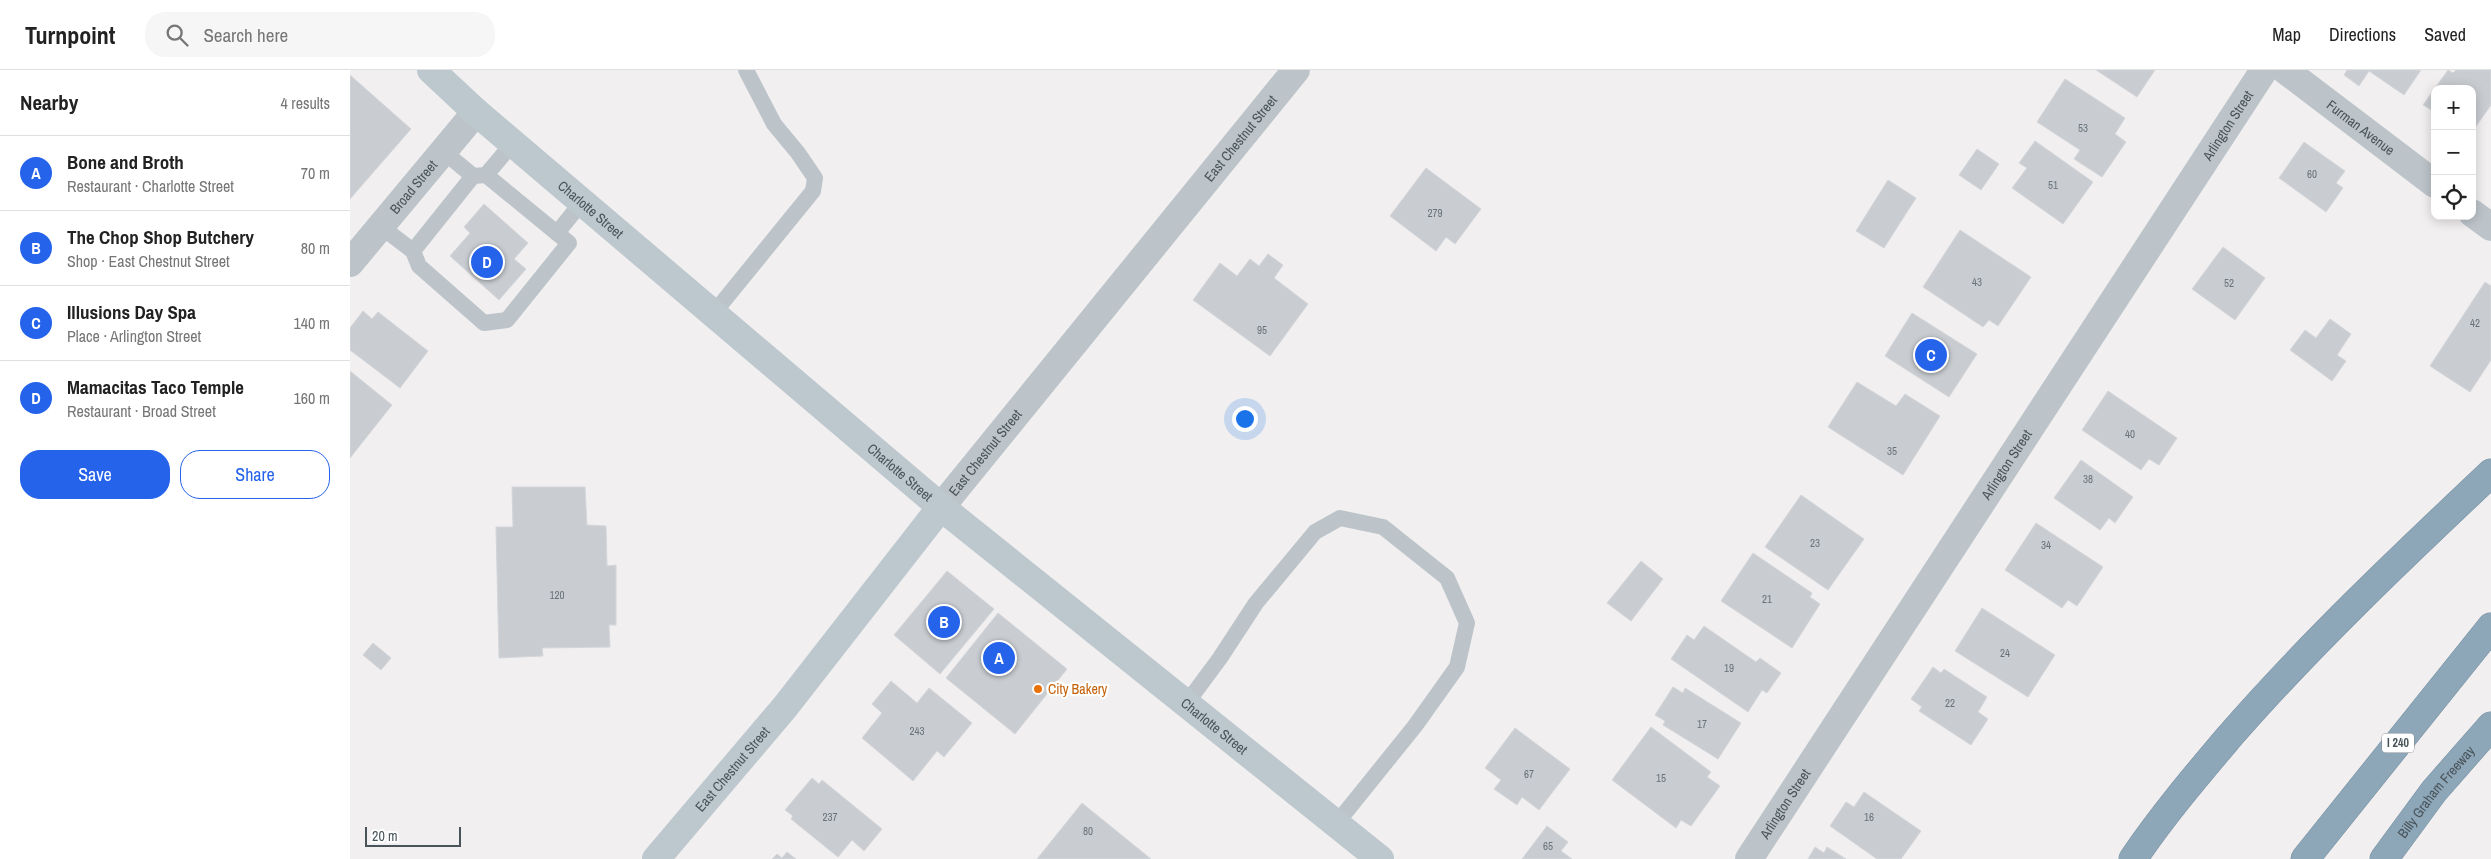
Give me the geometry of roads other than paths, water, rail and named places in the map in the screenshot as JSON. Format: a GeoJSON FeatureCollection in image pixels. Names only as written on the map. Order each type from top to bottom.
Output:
{"type":"FeatureCollection","features":[{"type":"Feature","properties":{"kind":"highway"},"geometry":{"type":"LineString","coordinates":[[2133,859],[2206,764],[2286,672],[2373,584],[2491,473]]}},
{"type":"Feature","properties":{"kind":"highway","name":"I 240"},"geometry":{"type":"LineString","coordinates":[[2305,859],[2491,627]]}},
{"type":"Feature","properties":{"kind":"highway","name":"Billy Graham Freeway"},"geometry":{"type":"LineString","coordinates":[[2384,859],[2434,791],[2491,726]]}},
{"type":"Feature","properties":{"kind":"street","name":"Charlotte Street"},"geometry":{"type":"LineString","coordinates":[[431,70],[476,112],[941,507],[1380,859]]}},
{"type":"Feature","properties":{"kind":"street","name":"East Chestnut Street"},"geometry":{"type":"LineString","coordinates":[[656,859],[785,707],[941,507],[1296,70]]}},
{"type":"Feature","properties":{"kind":"street","name":"Arlington Street"},"geometry":{"type":"LineString","coordinates":[[1749,859],[2264,70]]}},
{"type":"Feature","properties":{"kind":"street","name":"Furman Avenue"},"geometry":{"type":"LineString","coordinates":[[2286,70],[2431,181]]}},
{"type":"Feature","properties":{"kind":"street","name":"Broad Street"},"geometry":{"type":"LineString","coordinates":[[350,263],[476,112]]}},
{"type":"Feature","properties":{"kind":"street"},"geometry":{"type":"LineString","coordinates":[[2476,216],[2491,227]]}},
{"type":"Feature","properties":{"kind":"lane"},"geometry":{"type":"LineString","coordinates":[[713,314],[814,191],[815,178],[798,152],[774,124],[746,70]]}},
{"type":"Feature","properties":{"kind":"lane"},"geometry":{"type":"LineString","coordinates":[[413,251],[480,175],[513,143]]}},
{"type":"Feature","properties":{"kind":"lane"},"geometry":{"type":"LineString","coordinates":[[380,226],[413,251],[419,266],[484,323],[508,320],[569,243],[480,175],[442,151]]}},
{"type":"Feature","properties":{"kind":"lane"},"geometry":{"type":"LineString","coordinates":[[557,233],[582,202]]}},
{"type":"Feature","properties":{"kind":"lane"},"geometry":{"type":"LineString","coordinates":[[1186,704],[1220,658],[1256,603],[1315,532],[1340,518],[1383,528],[1448,578],[1467,623],[1457,667],[1415,726],[1336,824]]}},
{"type":"Feature","properties":{"kind":"place","name":"Mamacitas Taco Temple"},"geometry":{"type":"Point","coordinates":[487,262]}},
{"type":"Feature","properties":{"kind":"place","name":"Illusions Day Spa"},"geometry":{"type":"Point","coordinates":[1931,355]}},
{"type":"Feature","properties":{"kind":"place","name":"The Chop Shop Butchery"},"geometry":{"type":"Point","coordinates":[944,622]}},
{"type":"Feature","properties":{"kind":"place","name":"Bone and Broth"},"geometry":{"type":"Point","coordinates":[999,658]}},
{"type":"Feature","properties":{"kind":"place","name":"City Bakery"},"geometry":{"type":"Point","coordinates":[1038,689]}}]}
